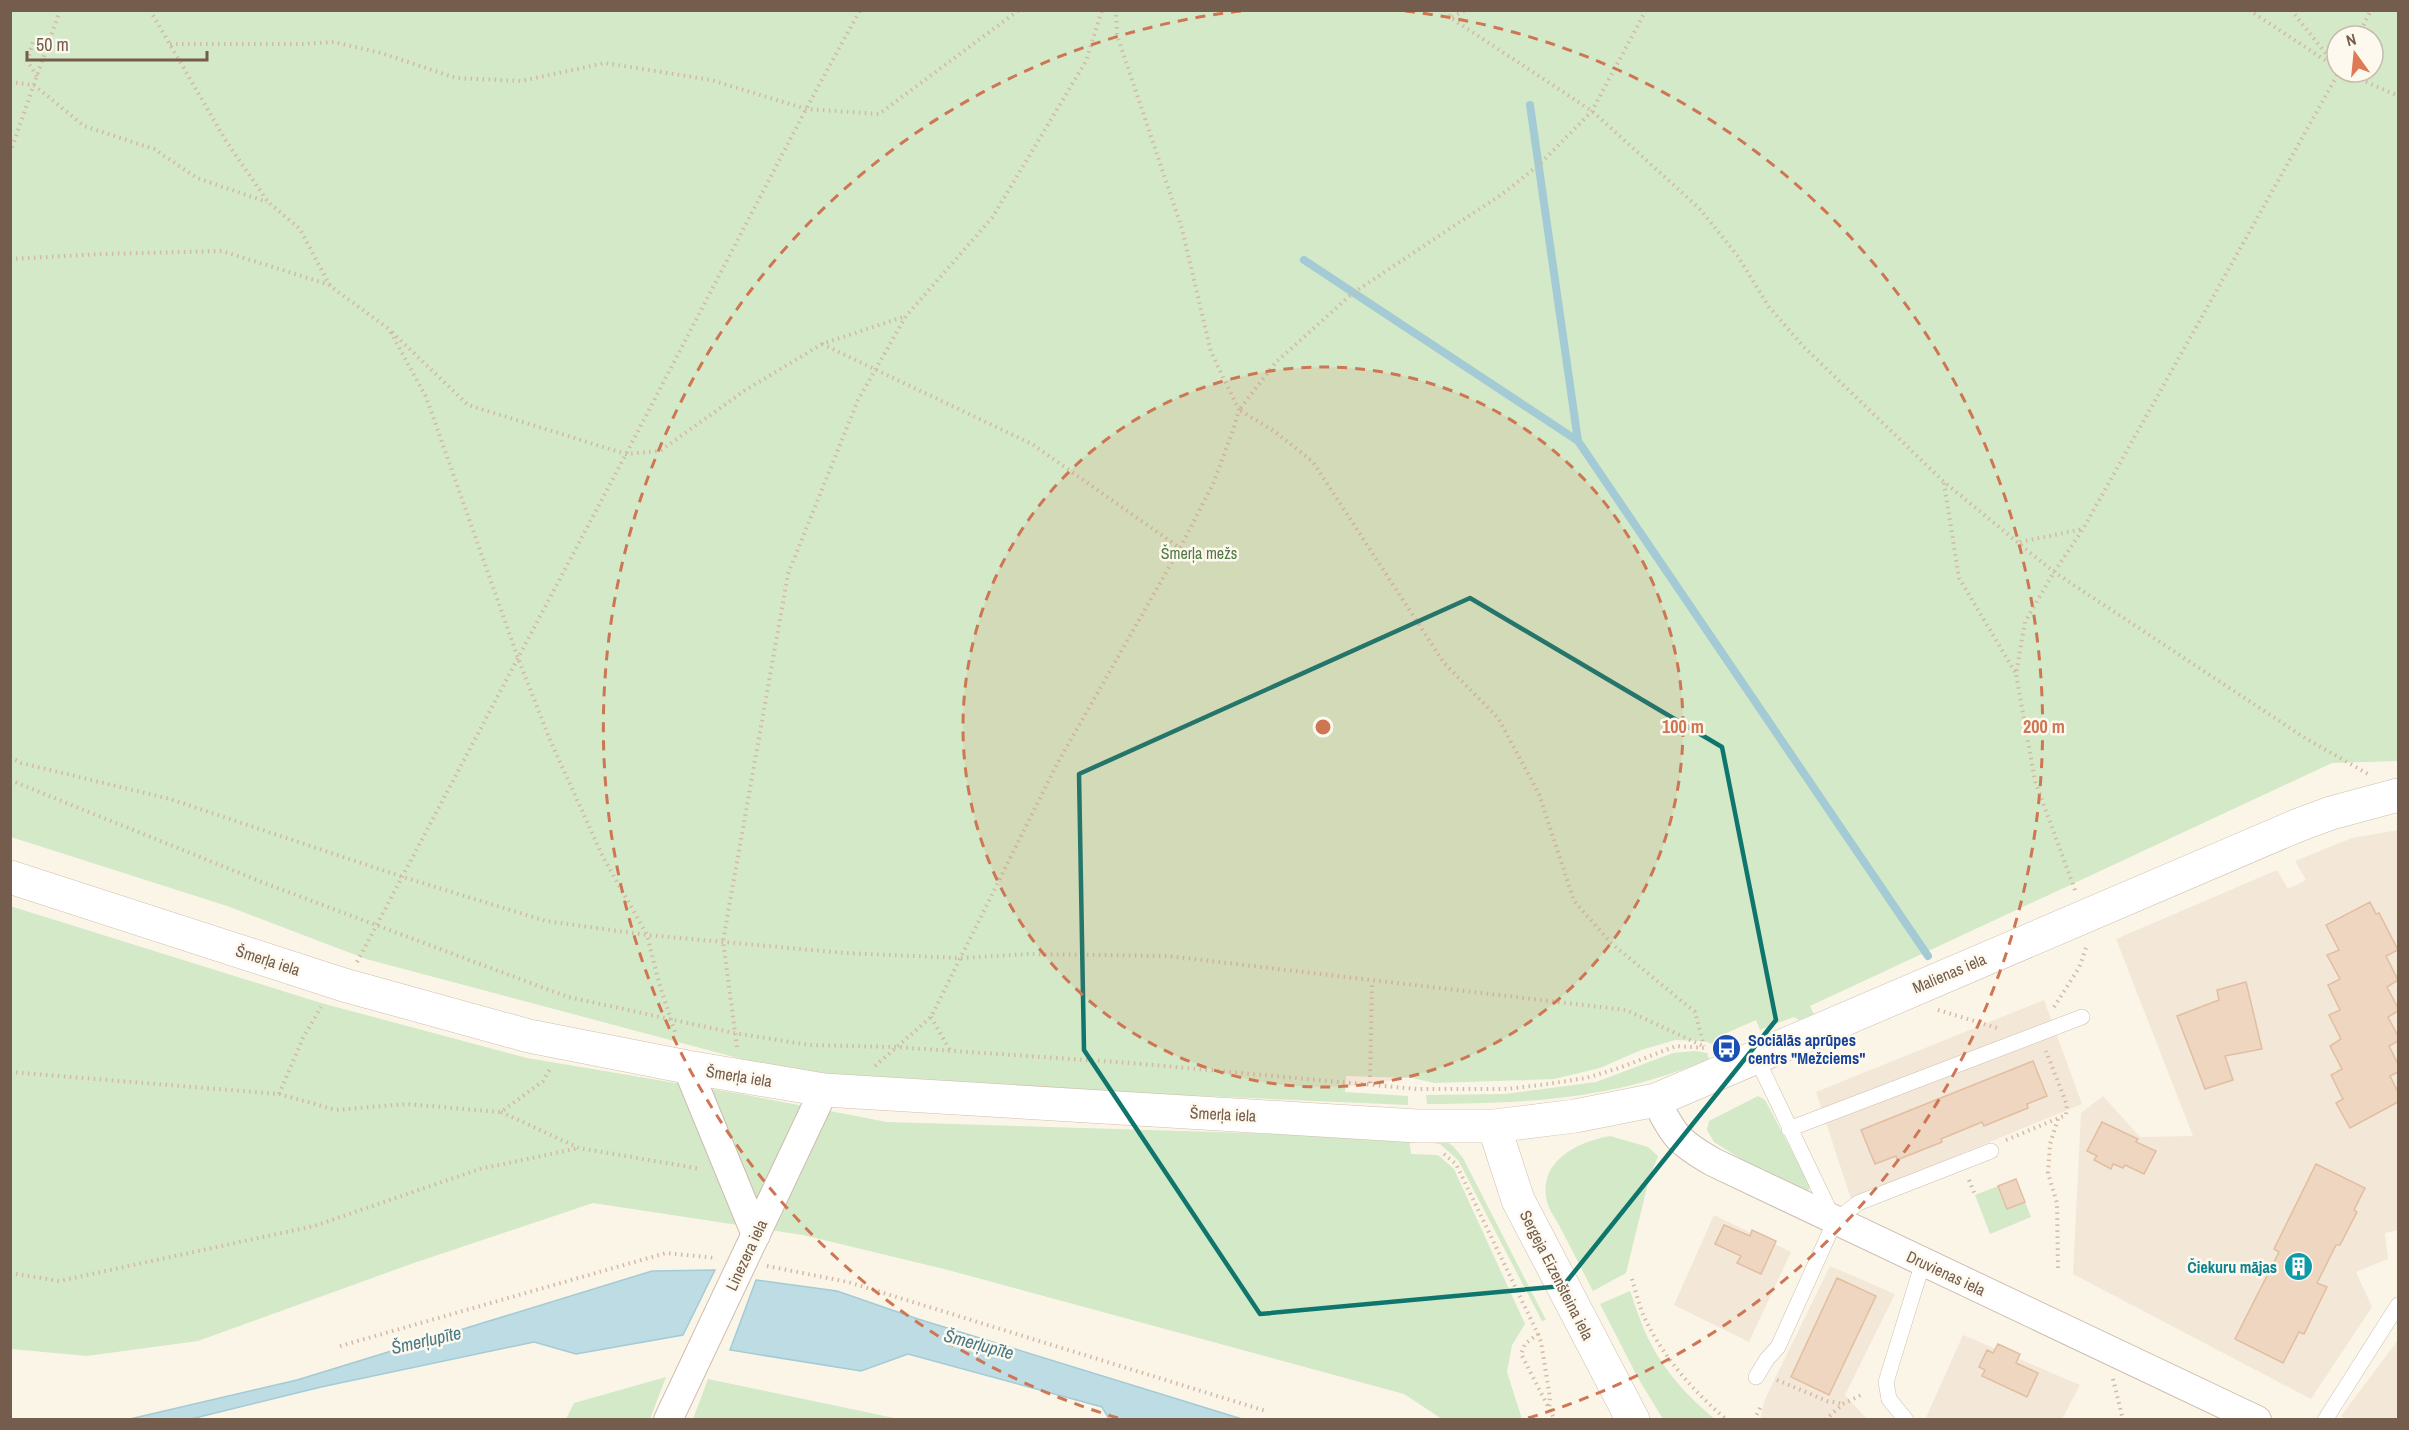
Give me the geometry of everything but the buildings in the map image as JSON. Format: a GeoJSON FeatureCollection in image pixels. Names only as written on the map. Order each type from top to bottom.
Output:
{"type":"FeatureCollection","features":[{"type":"Feature","properties":{"kind":"street","name":"Malienas iela"},"geometry":{"type":"LineString","coordinates":[[1494,1126],[1575,1116],[1656,1100],[1756,1057],[2086,927],[2296,826],[2388,788]]}},
{"type":"Feature","properties":{"kind":"street","name":"Šmerļa iela"},"geometry":{"type":"LineString","coordinates":[[10,877],[344,985],[529,1036],[687,1067],[824,1090],[1418,1126],[1494,1126]]}},
{"type":"Feature","properties":{"kind":"street"},"geometry":{"type":"LineString","coordinates":[[687,1067],[756,1235]]}},
{"type":"Feature","properties":{"kind":"street","name":"Linezera iela"},"geometry":{"type":"LineString","coordinates":[[668,1419],[824,1090]]}},
{"type":"Feature","properties":{"kind":"street","name":"Druvienas iela"},"geometry":{"type":"LineString","coordinates":[[1656,1100],[1672,1132],[1700,1155],[2246,1417]]}},
{"type":"Feature","properties":{"kind":"street","name":"Sergeja Eizenšteina iela"},"geometry":{"type":"LineString","coordinates":[[1494,1126],[1518,1200],[1633,1419]]}},
{"type":"Feature","properties":{"kind":"lane"},"geometry":{"type":"LineString","coordinates":[[1789,1129],[2082,1017]]}},
{"type":"Feature","properties":{"kind":"lane"},"geometry":{"type":"LineString","coordinates":[[1756,1057],[1835,1221]]}},
{"type":"Feature","properties":{"kind":"lane"},"geometry":{"type":"LineString","coordinates":[[1756,1377],[1778,1347],[1835,1221],[1858,1203],[1991,1151]]}},
{"type":"Feature","properties":{"kind":"lane"},"geometry":{"type":"LineString","coordinates":[[1906,1419],[1889,1399],[1886,1382],[1923,1262]]}},
{"type":"Feature","properties":{"kind":"lane"},"geometry":{"type":"LineString","coordinates":[[2325,1419],[2398,1305]]}},
{"type":"Feature","properties":{"kind":"path"},"geometry":{"type":"LineString","coordinates":[[10,153],[60,10]]}},
{"type":"Feature","properties":{"kind":"path"},"geometry":{"type":"LineString","coordinates":[[150,10],[226,141],[268,202],[300,229],[330,286]]}},
{"type":"Feature","properties":{"kind":"path"},"geometry":{"type":"LineString","coordinates":[[279,1094],[303,1038],[322,1006],[344,985],[403,877],[860,10]]}},
{"type":"Feature","properties":{"kind":"path"},"geometry":{"type":"LineString","coordinates":[[170,44],[334,42],[456,78],[521,81],[605,63],[711,81],[806,109],[879,114],[1019,10]]}},
{"type":"Feature","properties":{"kind":"path"},"geometry":{"type":"LineString","coordinates":[[738,1053],[723,941],[788,574],[858,400],[906,316],[992,218],[1086,62],[1102,10]]}},
{"type":"Feature","properties":{"kind":"path"},"geometry":{"type":"LineString","coordinates":[[1116,10],[1117,35],[1182,229],[1211,352],[1239,410],[1274,431],[1313,462],[1444,663],[1498,718],[1539,794],[1574,901],[1612,944],[1695,1012],[1704,1046]]}},
{"type":"Feature","properties":{"kind":"path"},"geometry":{"type":"LineString","coordinates":[[1445,10],[1451,18],[1592,111],[1699,208],[1737,255],[1769,308],[1944,482],[2054,572],[2305,738],[2388,788]]}},
{"type":"Feature","properties":{"kind":"path"},"geometry":{"type":"LineString","coordinates":[[1451,18],[1466,10]]}},
{"type":"Feature","properties":{"kind":"path"},"geometry":{"type":"LineString","coordinates":[[895,1047],[931,1017],[958,958],[1057,764],[1180,548],[1213,484],[1239,410],[1276,362],[1353,292],[1505,192],[1540,164],[1592,111],[1647,10]]}},
{"type":"Feature","properties":{"kind":"path"},"geometry":{"type":"LineString","coordinates":[[2249,10],[2325,60]]}},
{"type":"Feature","properties":{"kind":"path"},"geometry":{"type":"LineString","coordinates":[[2291,10],[2325,53]]}},
{"type":"Feature","properties":{"kind":"path"},"geometry":{"type":"LineString","coordinates":[[2364,24],[2371,10]]}},
{"type":"Feature","properties":{"kind":"path"},"geometry":{"type":"LineString","coordinates":[[37,76],[27,61],[33,42],[49,39]]}},
{"type":"Feature","properties":{"kind":"path"},"geometry":{"type":"LineString","coordinates":[[10,82],[34,85],[84,126],[154,149],[197,178],[268,202]]}},
{"type":"Feature","properties":{"kind":"path"},"geometry":{"type":"LineString","coordinates":[[2033,1035],[2079,968],[2086,927],[2035,782],[2016,674],[2025,622],[2054,572],[2083,529],[2330,84]]}},
{"type":"Feature","properties":{"kind":"path"},"geometry":{"type":"LineString","coordinates":[[2371,84],[2398,96]]}},
{"type":"Feature","properties":{"kind":"path"},"geometry":{"type":"LineString","coordinates":[[10,259],[222,251],[330,286],[388,329],[468,405],[626,454],[660,451],[744,391],[822,344],[906,316]]}},
{"type":"Feature","properties":{"kind":"path"},"geometry":{"type":"LineString","coordinates":[[388,329],[426,397],[518,658],[550,740],[603,857],[647,935],[659,983],[687,1067]]}},
{"type":"Feature","properties":{"kind":"path"},"geometry":{"type":"LineString","coordinates":[[822,344],[1032,444],[1180,548]]}},
{"type":"Feature","properties":{"kind":"path"},"geometry":{"type":"LineString","coordinates":[[1944,482],[1959,578],[2016,674]]}},
{"type":"Feature","properties":{"kind":"path"},"geometry":{"type":"LineString","coordinates":[[2019,542],[2083,529]]}},
{"type":"Feature","properties":{"kind":"path"},"geometry":{"type":"LineString","coordinates":[[10,757],[21,763],[171,799],[403,877],[546,921],[647,935],[845,953],[958,958],[1030,954],[1168,956],[1372,982],[1626,1010],[1711,1050]]}},
{"type":"Feature","properties":{"kind":"path"},"geometry":{"type":"LineString","coordinates":[[10,780],[264,883],[568,997],[734,1034],[809,1045],[895,1047],[1131,1063],[1417,1089],[1507,1089],[1548,1084],[1608,1072],[1676,1046],[1704,1046]]}},
{"type":"Feature","properties":{"kind":"path"},"geometry":{"type":"LineString","coordinates":[[1370,1083],[1372,982]]}},
{"type":"Feature","properties":{"kind":"path"},"geometry":{"type":"LineString","coordinates":[[1934,1009],[2033,1035],[2067,1105],[2066,1115],[2006,1140],[1991,1151]]}},
{"type":"Feature","properties":{"kind":"path"},"geometry":{"type":"LineString","coordinates":[[931,1017],[951,1052]]}},
{"type":"Feature","properties":{"kind":"path"},"geometry":{"type":"LineString","coordinates":[[501,1112],[543,1082],[565,1044]]}},
{"type":"Feature","properties":{"kind":"path"},"geometry":{"type":"LineString","coordinates":[[10,1072],[279,1094],[336,1110],[406,1104],[501,1112],[579,1148],[731,1174]]}},
{"type":"Feature","properties":{"kind":"path"},"geometry":{"type":"LineString","coordinates":[[2058,1119],[2050,1144],[2048,1173],[2057,1203],[2058,1270]]}},
{"type":"Feature","properties":{"kind":"path"},"geometry":{"type":"LineString","coordinates":[[10,1273],[59,1281],[314,1226],[480,1168],[579,1148]]}},
{"type":"Feature","properties":{"kind":"path"},"geometry":{"type":"LineString","coordinates":[[1439,1150],[1456,1164],[1538,1334],[1551,1398],[1549,1412]]}},
{"type":"Feature","properties":{"kind":"path"},"geometry":{"type":"LineString","coordinates":[[339,1346],[666,1253],[743,1261],[848,1282],[1266,1412]]}},
{"type":"Feature","properties":{"kind":"path"},"geometry":{"type":"LineString","coordinates":[[1632,1279],[1645,1317],[1661,1348],[1704,1400],[1727,1419]]}},
{"type":"Feature","properties":{"kind":"path"},"geometry":{"type":"LineString","coordinates":[[1538,1334],[1525,1344],[1521,1354],[1549,1412],[1555,1419]]}},
{"type":"Feature","properties":{"kind":"path"},"geometry":{"type":"LineString","coordinates":[[1774,1378],[1827,1401],[1843,1404]]}},
{"type":"Feature","properties":{"kind":"path"},"geometry":{"type":"LineString","coordinates":[[1825,1419],[1843,1404],[1862,1395]]}},
{"type":"Feature","properties":{"kind":"path"},"geometry":{"type":"LineString","coordinates":[[1754,1419],[1761,1406]]}},
{"type":"Feature","properties":{"kind":"highlighted area"},"geometry":{"type":"Polygon","coordinates":[[[1470,598],[1722,747],[1776,1020],[1563,1286],[1260,1314],[1084,1050],[1079,774],[1470,598]]]}},
{"type":"Feature","properties":{"kind":"shaded area"},"geometry":{"type":"Polygon","coordinates":[[[2398,830],[2398,1230],[2385,1233],[2388,1259],[2356,1272],[2372,1307],[2311,1399],[2073,1274],[2081,1113],[2103,1096],[2140,1137],[2193,1136],[2116,939],[2277,870],[2288,889],[2306,880],[2295,861],[2352,838],[2398,830]]]}},
{"type":"Feature","properties":{"kind":"shaded area"},"geometry":{"type":"Polygon","coordinates":[[[2044,1000],[2082,1104],[1851,1199],[1816,1092],[2044,1000]]]}},
{"type":"Feature","properties":{"kind":"shaded area"},"geometry":{"type":"Polygon","coordinates":[[[1714,1215],[1791,1252],[1749,1342],[1674,1305],[1714,1215]]]}},
{"type":"Feature","properties":{"kind":"shaded area"},"geometry":{"type":"Polygon","coordinates":[[[1830,1266],[1895,1294],[1845,1395],[1867,1419],[1760,1420],[1765,1399],[1830,1266]]]}},
{"type":"Feature","properties":{"kind":"shaded area"},"geometry":{"type":"Polygon","coordinates":[[[1963,1335],[2080,1385],[2062,1419],[1925,1420],[1963,1335]]]}},
{"type":"Feature","properties":{"kind":"shaded area"},"geometry":{"type":"Polygon","coordinates":[[[2398,1340],[2398,1419],[2346,1419],[2341,1416],[2398,1340]]]}},
{"type":"Feature","properties":{"kind":"green space","name":"Šmerļa mežs"},"geometry":{"type":"Polygon","coordinates":[[[11,11],[2398,11],[2398,761],[2332,763],[1810,1006],[1814,1014],[1799,1020],[1794,1017],[1760,1030],[1756,1020],[1722,1035],[1726,1044],[1719,1046],[1703,1041],[1675,1040],[1641,1050],[1600,1068],[1554,1079],[1435,1083],[1412,1078],[1346,1076],[1345,1092],[1408,1096],[1408,1105],[817,1079],[366,959],[227,906],[11,837],[11,11]]]}},
{"type":"Feature","properties":{"kind":"green space"},"geometry":{"type":"Polygon","coordinates":[[[10,906],[321,1003],[527,1058],[741,1094],[887,1122],[1409,1138],[1411,1154],[1438,1155],[1454,1169],[1525,1324],[1512,1345],[1507,1372],[1522,1419],[1442,1419],[1404,1394],[948,1270],[803,1235],[593,1203],[411,1264],[198,1341],[87,1356],[11,1349],[10,906]]]}},
{"type":"Feature","properties":{"kind":"green space"},"geometry":{"type":"Polygon","coordinates":[[[1696,1051],[1707,1053],[1709,1059],[1674,1073],[1605,1091],[1536,1100],[1427,1104],[1426,1095],[1505,1094],[1596,1082],[1673,1053],[1696,1051]]]}},
{"type":"Feature","properties":{"kind":"green space"},"geometry":{"type":"Polygon","coordinates":[[[1758,1096],[1765,1100],[1810,1185],[1807,1196],[1799,1195],[1714,1142],[1707,1130],[1709,1121],[1758,1096]]]}},
{"type":"Feature","properties":{"kind":"green space"},"geometry":{"type":"Polygon","coordinates":[[[1610,1136],[1648,1147],[1658,1156],[1649,1179],[1626,1273],[1593,1291],[1549,1208],[1546,1190],[1547,1177],[1561,1157],[1572,1149],[1610,1136]]]}},
{"type":"Feature","properties":{"kind":"green space"},"geometry":{"type":"Polygon","coordinates":[[[1442,1139],[1453,1146],[1463,1158],[1546,1320],[1542,1321],[1458,1160],[1440,1144],[1426,1142],[1442,1139]]]}},
{"type":"Feature","properties":{"kind":"green space"},"geometry":{"type":"Polygon","coordinates":[[[1998,1186],[2007,1209],[2025,1202],[2031,1217],[1990,1234],[1975,1195],[1998,1186]]]}},
{"type":"Feature","properties":{"kind":"green space"},"geometry":{"type":"Polygon","coordinates":[[[1630,1291],[1646,1334],[1662,1362],[1687,1393],[1715,1419],[1663,1419],[1638,1378],[1600,1304],[1630,1291]]]}},
{"type":"Feature","properties":{"kind":"green space"},"geometry":{"type":"Polygon","coordinates":[[[666,1377],[650,1419],[566,1419],[574,1403],[666,1377]]]}},
{"type":"Feature","properties":{"kind":"green space"},"geometry":{"type":"Polygon","coordinates":[[[708,1379],[899,1419],[693,1419],[708,1379]]]}},
{"type":"Feature","properties":{"kind":"water"},"geometry":{"type":"Polygon","coordinates":[[[715,1270],[683,1335],[576,1354],[534,1342],[321,1387],[191,1419],[130,1419],[297,1380],[652,1271],[715,1270]]]}},
{"type":"Feature","properties":{"kind":"water","name":"Šmerļupīte"},"geometry":{"type":"Polygon","coordinates":[[[756,1280],[837,1291],[918,1319],[1242,1419],[1109,1419],[1102,1407],[908,1354],[861,1371],[730,1350],[756,1280]]]}},
{"type":"Feature","properties":{"kind":"waterway"},"geometry":{"type":"LineString","coordinates":[[1530,105],[1578,441],[1928,956]]}},
{"type":"Feature","properties":{"kind":"waterway"},"geometry":{"type":"LineString","coordinates":[[1304,260],[1578,441]]}},
{"type":"Feature","properties":{"kind":"place","name":"Sociālās aprūpes centrs \"Mežciems\""},"geometry":{"type":"Point","coordinates":[1727,1049]}},
{"type":"Feature","properties":{"kind":"place","name":"Čiekuru mājas"},"geometry":{"type":"Point","coordinates":[2298,1267]}}]}
